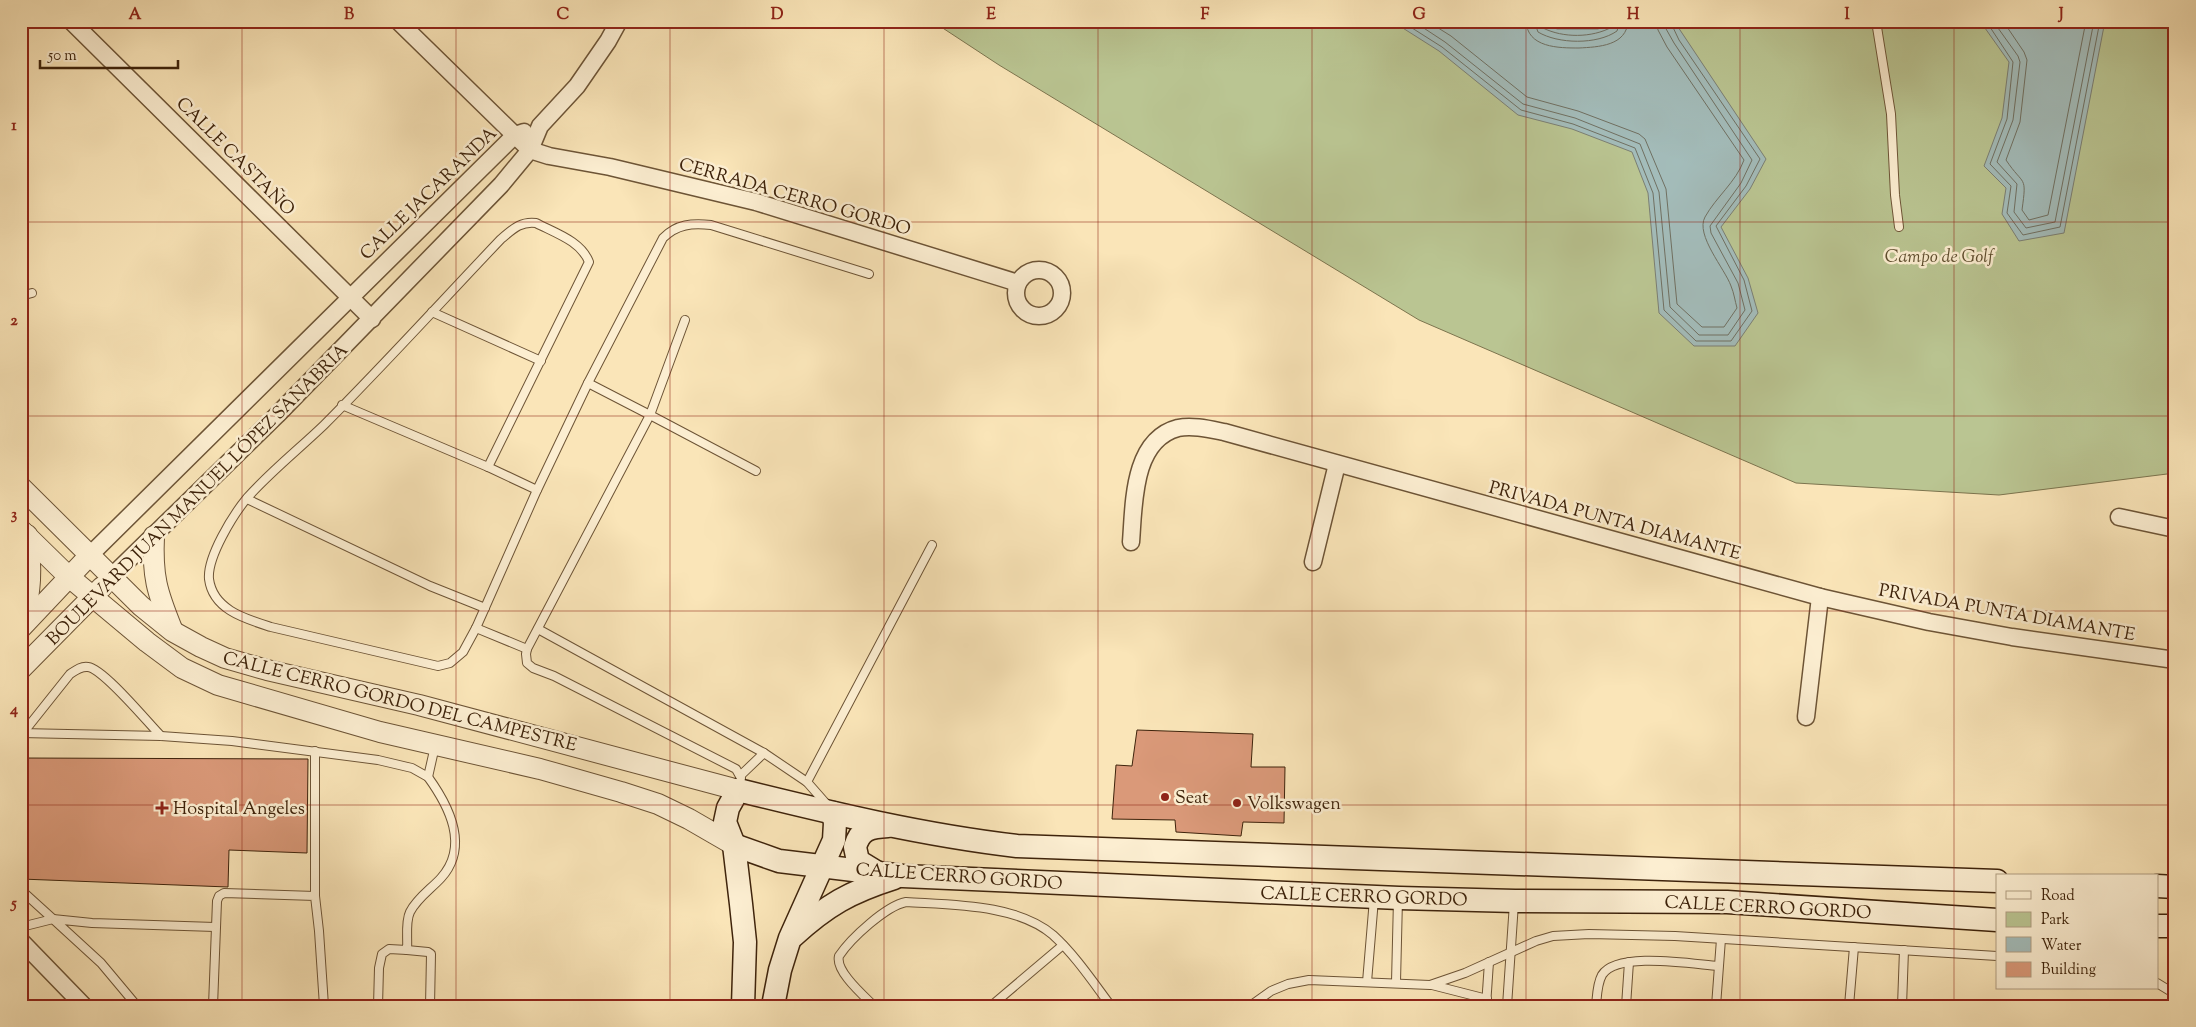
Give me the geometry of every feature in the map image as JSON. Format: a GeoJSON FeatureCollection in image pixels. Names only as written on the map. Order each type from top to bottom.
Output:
{"type":"FeatureCollection","features":[{"type":"Feature","properties":{"kind":"main road","name":"CALLE CERRO GORDO DEL CAMPESTRE"},"geometry":{"type":"LineString","coordinates":[[739,782],[833,813]]}},
{"type":"Feature","properties":{"kind":"main road"},"geometry":{"type":"LineString","coordinates":[[739,782],[726,815],[726,828],[734,844],[745,942],[743,1006]]}},
{"type":"Feature","properties":{"kind":"main road"},"geometry":{"type":"LineString","coordinates":[[774,1006],[780,970],[790,938],[834,840],[835,823],[833,813]]}},
{"type":"Feature","properties":{"kind":"main road","name":"CALLE CERRO GORDO"},"geometry":{"type":"LineString","coordinates":[[833,813],[889,826],[973,841],[1017,846],[1996,881]]}},
{"type":"Feature","properties":{"kind":"main road"},"geometry":{"type":"LineString","coordinates":[[876,872],[858,860],[854,847],[860,835],[868,828],[889,826]]}},
{"type":"Feature","properties":{"kind":"main road","name":"CALLE CERRO GORDO"},"geometry":{"type":"LineString","coordinates":[[734,844],[758,855],[779,861],[903,876],[1398,898],[1515,901],[1727,902],[1996,920]]}},
{"type":"Feature","properties":{"kind":"main road"},"geometry":{"type":"LineString","coordinates":[[790,938],[818,913],[848,895],[862,888],[903,876]]}},
{"type":"Feature","properties":{"kind":"main road"},"geometry":{"type":"LineString","coordinates":[[2158,886],[2175,887]]}},
{"type":"Feature","properties":{"kind":"main road"},"geometry":{"type":"LineString","coordinates":[[2158,926],[2175,926]]}},
{"type":"Feature","properties":{"kind":"street","name":"CALLE CASTAÑO"},"geometry":{"type":"LineString","coordinates":[[71,21],[372,319]]}},
{"type":"Feature","properties":{"kind":"street"},"geometry":{"type":"LineString","coordinates":[[398,21],[530,150]]}},
{"type":"Feature","properties":{"kind":"street","name":"CALLE JACARANDA"},"geometry":{"type":"LineString","coordinates":[[372,319],[502,185],[530,150],[540,126],[577,86],[608,42],[619,21]]}},
{"type":"Feature","properties":{"kind":"street","name":"CALLE JACARANDA"},"geometry":{"type":"LineString","coordinates":[[349,297],[515,135],[540,126]]}},
{"type":"Feature","properties":{"kind":"street","name":"CERRADA CERRO GORDO"},"geometry":{"type":"LineString","coordinates":[[530,150],[549,156],[610,167],[756,202],[1018,283]]}},
{"type":"Feature","properties":{"kind":"street","name":"BOULEVARD JUAN MANUEL LÓPEZ SANABRIA"},"geometry":{"type":"LineString","coordinates":[[23,626],[68,576],[349,297]]}},
{"type":"Feature","properties":{"kind":"street","name":"BOULEVARD JUAN MANUEL LÓPEZ SANABRIA"},"geometry":{"type":"LineString","coordinates":[[21,669],[112,576],[372,319]]}},
{"type":"Feature","properties":{"kind":"street","name":"PRIVADA PUNTA DIAMANTE"},"geometry":{"type":"LineString","coordinates":[[1131,542],[1134,497],[1144,458],[1152,445],[1163,434],[1178,428],[1198,427],[1224,432],[1820,597],[1928,622],[2175,660]]}},
{"type":"Feature","properties":{"kind":"street"},"geometry":{"type":"LineString","coordinates":[[1312,562],[1337,464]]}},
{"type":"Feature","properties":{"kind":"street","name":"CALLE CERRO GORDO DEL CAMPESTRE"},"geometry":{"type":"LineString","coordinates":[[21,487],[141,606],[172,631],[225,658],[267,670],[739,782]]}},
{"type":"Feature","properties":{"kind":"street"},"geometry":{"type":"LineString","coordinates":[[2119,517],[2175,529]]}},
{"type":"Feature","properties":{"kind":"street"},"geometry":{"type":"LineString","coordinates":[[23,626],[31,584],[32,566],[24,532]]}},
{"type":"Feature","properties":{"kind":"street","name":"CALLE CERRO GORDO DEL CAMPESTRE"},"geometry":{"type":"LineString","coordinates":[[24,532],[68,576],[147,642],[182,668],[218,685],[380,732],[540,769],[658,804],[734,844]]}},
{"type":"Feature","properties":{"kind":"street"},"geometry":{"type":"LineString","coordinates":[[154,536],[155,583],[172,631]]}},
{"type":"Feature","properties":{"kind":"street"},"geometry":{"type":"LineString","coordinates":[[1806,717],[1820,597]]}},
{"type":"Feature","properties":{"kind":"street"},"geometry":{"type":"LineString","coordinates":[[21,941],[84,1006]]}},
{"type":"Feature","properties":{"kind":"lane"},"geometry":{"type":"LineString","coordinates":[[1876,21],[1891,114],[1895,195],[1899,227]]}},
{"type":"Feature","properties":{"kind":"lane"},"geometry":{"type":"LineString","coordinates":[[488,467],[589,262],[585,253],[576,244],[536,223],[528,222],[516,226],[342,405],[247,499],[222,537],[209,577],[211,590],[219,602],[226,608],[246,619],[271,627],[438,666],[450,663],[463,652],[476,628],[537,490],[588,383],[663,238],[672,229],[692,223],[711,225],[869,274]]}},
{"type":"Feature","properties":{"kind":"lane"},"geometry":{"type":"LineString","coordinates":[[21,296],[32,293]]}},
{"type":"Feature","properties":{"kind":"lane"},"geometry":{"type":"LineString","coordinates":[[432,312],[541,361]]}},
{"type":"Feature","properties":{"kind":"lane"},"geometry":{"type":"LineString","coordinates":[[685,320],[650,415],[527,649],[526,659],[533,668],[554,676],[726,763],[736,769],[739,782]]}},
{"type":"Feature","properties":{"kind":"lane"},"geometry":{"type":"LineString","coordinates":[[588,383],[756,471]]}},
{"type":"Feature","properties":{"kind":"lane"},"geometry":{"type":"LineString","coordinates":[[342,405],[488,467],[537,490]]}},
{"type":"Feature","properties":{"kind":"lane"},"geometry":{"type":"LineString","coordinates":[[247,499],[430,586],[485,608]]}},
{"type":"Feature","properties":{"kind":"lane"},"geometry":{"type":"LineString","coordinates":[[807,782],[932,545]]}},
{"type":"Feature","properties":{"kind":"lane"},"geometry":{"type":"LineString","coordinates":[[476,628],[527,649]]}},
{"type":"Feature","properties":{"kind":"lane"},"geometry":{"type":"LineString","coordinates":[[538,628],[764,753],[807,782],[833,813]]}},
{"type":"Feature","properties":{"kind":"lane"},"geometry":{"type":"LineString","coordinates":[[22,733],[70,674],[78,668],[89,667],[110,682],[161,736]]}},
{"type":"Feature","properties":{"kind":"lane"},"geometry":{"type":"LineString","coordinates":[[22,733],[161,736],[232,741],[315,751],[397,764],[412,768],[428,777],[449,810],[455,828],[455,847],[453,858],[442,877],[410,910],[408,916],[407,950]]}},
{"type":"Feature","properties":{"kind":"lane"},"geometry":{"type":"LineString","coordinates":[[428,777],[436,745]]}},
{"type":"Feature","properties":{"kind":"lane"},"geometry":{"type":"LineString","coordinates":[[315,751],[315,896],[324,1006]]}},
{"type":"Feature","properties":{"kind":"lane"},"geometry":{"type":"LineString","coordinates":[[739,782],[764,753]]}},
{"type":"Feature","properties":{"kind":"lane"},"geometry":{"type":"LineString","coordinates":[[21,890],[102,963],[137,1006]]}},
{"type":"Feature","properties":{"kind":"lane"},"geometry":{"type":"LineString","coordinates":[[214,1006],[215,927],[219,896],[224,893],[315,896]]}},
{"type":"Feature","properties":{"kind":"lane"},"geometry":{"type":"LineString","coordinates":[[1367,982],[1374,897]]}},
{"type":"Feature","properties":{"kind":"lane"},"geometry":{"type":"LineString","coordinates":[[1396,982],[1398,898]]}},
{"type":"Feature","properties":{"kind":"lane"},"geometry":{"type":"LineString","coordinates":[[1508,1006],[1510,951],[1515,901]]}},
{"type":"Feature","properties":{"kind":"lane"},"geometry":{"type":"LineString","coordinates":[[874,1006],[845,975],[838,961],[843,950],[886,910],[896,904],[906,902],[1008,911],[1035,922],[1063,945],[1112,1006]]}},
{"type":"Feature","properties":{"kind":"lane"},"geometry":{"type":"LineString","coordinates":[[21,927],[53,919],[92,923],[215,927]]}},
{"type":"Feature","properties":{"kind":"lane"},"geometry":{"type":"LineString","coordinates":[[1430,985],[1489,962],[1510,951],[1554,936],[1590,934],[1721,939],[1996,956]]}},
{"type":"Feature","properties":{"kind":"lane"},"geometry":{"type":"LineString","coordinates":[[1716,1006],[1721,939]]}},
{"type":"Feature","properties":{"kind":"lane"},"geometry":{"type":"LineString","coordinates":[[991,1006],[1063,945]]}},
{"type":"Feature","properties":{"kind":"lane"},"geometry":{"type":"LineString","coordinates":[[1849,1006],[1854,947]]}},
{"type":"Feature","properties":{"kind":"lane"},"geometry":{"type":"LineString","coordinates":[[378,1006],[379,968],[382,954],[389,949],[428,952],[431,954],[430,1006]]}},
{"type":"Feature","properties":{"kind":"lane"},"geometry":{"type":"LineString","coordinates":[[1902,1006],[1904,950]]}},
{"type":"Feature","properties":{"kind":"lane"},"geometry":{"type":"LineString","coordinates":[[1250,1006],[1271,991],[1288,984],[1310,980],[1396,982],[1430,985],[1486,1002],[1489,962]]}},
{"type":"Feature","properties":{"kind":"lane"},"geometry":{"type":"LineString","coordinates":[[1596,1006],[1600,977],[1612,966],[1629,962],[1718,966]]}},
{"type":"Feature","properties":{"kind":"lane"},"geometry":{"type":"LineString","coordinates":[[1626,1006],[1629,962]]}},
{"type":"Feature","properties":{"kind":"lane"},"geometry":{"type":"LineString","coordinates":[[2158,984],[2175,994]]}},
{"type":"Feature","properties":{"kind":"green space","name":"Campo de Golf"},"geometry":{"type":"Polygon","coordinates":[[[932,21],[2175,21],[2175,473],[1999,495],[1796,483],[1419,320],[999,65],[932,21]]]}},
{"type":"Feature","properties":{"kind":"water"},"geometry":{"type":"Polygon","coordinates":[[[1327,21],[1541,21],[1557,29],[1598,29],[1613,21],[1674,21],[1766,159],[1750,189],[1721,227],[1748,278],[1758,313],[1735,346],[1694,346],[1659,313],[1648,193],[1632,152],[1572,129],[1518,115],[1439,51],[1398,25],[1327,21]]]}},
{"type":"Feature","properties":{"kind":"water"},"geometry":{"type":"Polygon","coordinates":[[[1980,21],[2105,21],[2064,233],[2019,241],[2002,214],[2006,188],[1984,166],[2002,118],[2009,62],[1980,21]]]}},
{"type":"Feature","properties":{"kind":"building"},"geometry":{"type":"Polygon","coordinates":[[[1137,730],[1253,734],[1251,767],[1285,767],[1284,823],[1243,822],[1241,836],[1176,832],[1175,820],[1112,819],[1116,765],[1132,766],[1137,730]]]}},
{"type":"Feature","properties":{"kind":"building"},"geometry":{"type":"Polygon","coordinates":[[[21,758],[308,759],[307,853],[229,850],[228,887],[21,879],[21,758]]]}},
{"type":"Feature","properties":{"kind":"place","name":"Seat"},"geometry":{"type":"Point","coordinates":[1165,797]}},
{"type":"Feature","properties":{"kind":"place","name":"Volkswagen"},"geometry":{"type":"Point","coordinates":[1237,803]}},
{"type":"Feature","properties":{"kind":"place","name":"Hospital Angeles"},"geometry":{"type":"Point","coordinates":[162,808]}}]}
